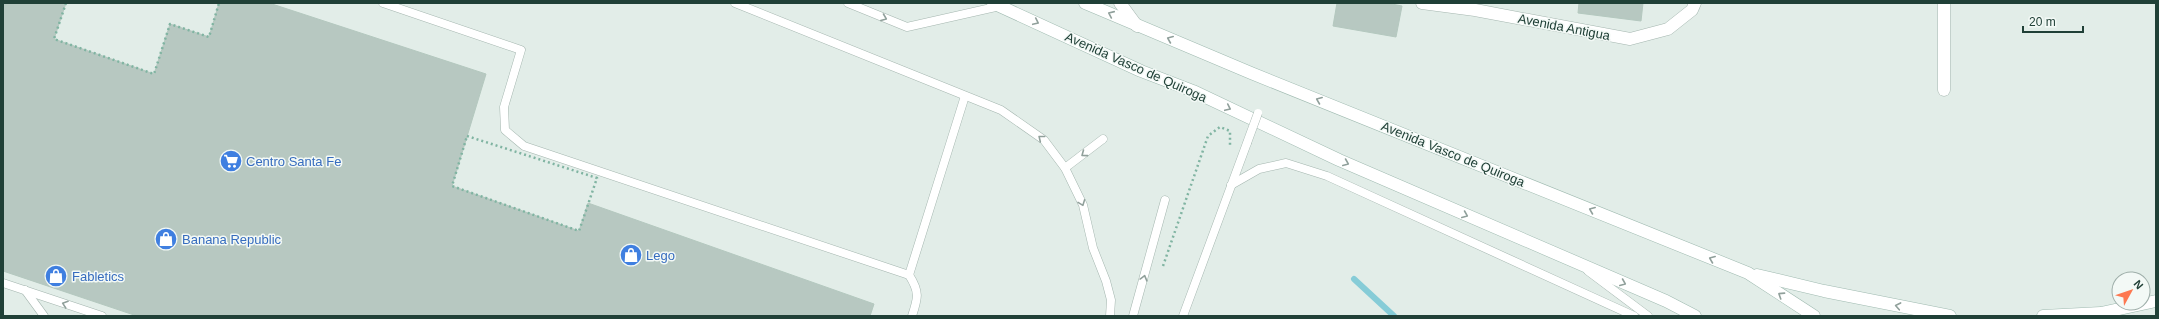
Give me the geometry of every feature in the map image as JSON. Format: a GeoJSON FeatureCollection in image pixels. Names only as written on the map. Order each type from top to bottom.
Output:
{"type":"FeatureCollection","features":[{"type":"Feature","properties":{"kind":"main road","name":"Avenida Vasco de Quiroga"},"geometry":{"type":"LineString","coordinates":[[1085,3],[1137,26],[1748,273],[1814,316]]}},
{"type":"Feature","properties":{"kind":"main road"},"geometry":{"type":"LineString","coordinates":[[1120,3],[1137,26]]}},
{"type":"Feature","properties":{"kind":"main road","name":"Avenida Antigua"},"geometry":{"type":"LineString","coordinates":[[1422,3],[1475,10],[1630,39],[1668,29],[1692,10],[1695,3]]}},
{"type":"Feature","properties":{"kind":"main road"},"geometry":{"type":"LineString","coordinates":[[1944,3],[1944,90]]}},
{"type":"Feature","properties":{"kind":"main road","name":"Avenida Vasco de Quiroga"},"geometry":{"type":"LineString","coordinates":[[997,5],[1141,71],[1193,91],[1339,160],[1666,301],[1695,316]]}},
{"type":"Feature","properties":{"kind":"main road"},"geometry":{"type":"LineString","coordinates":[[1748,273],[1824,291],[1950,316]]}},
{"type":"Feature","properties":{"kind":"main road"},"geometry":{"type":"LineString","coordinates":[[2042,316],[2102,313],[2156,301]]}},
{"type":"Feature","properties":{"kind":"lane"},"geometry":{"type":"LineString","coordinates":[[383,3],[521,50],[504,107],[505,130],[524,146],[909,275],[915,284],[918,297],[912,316]]}},
{"type":"Feature","properties":{"kind":"lane"},"geometry":{"type":"LineString","coordinates":[[735,3],[1001,110],[1044,140],[1066,168],[1083,205],[1093,248],[1106,280],[1111,300],[1110,316]]}},
{"type":"Feature","properties":{"kind":"lane"},"geometry":{"type":"LineString","coordinates":[[848,3],[906,27],[997,5]]}},
{"type":"Feature","properties":{"kind":"lane"},"geometry":{"type":"LineString","coordinates":[[909,275],[965,96]]}},
{"type":"Feature","properties":{"kind":"lane"},"geometry":{"type":"LineString","coordinates":[[1183,316],[1258,114]]}},
{"type":"Feature","properties":{"kind":"lane"},"geometry":{"type":"LineString","coordinates":[[1066,168],[1103,139]]}},
{"type":"Feature","properties":{"kind":"lane"},"geometry":{"type":"LineString","coordinates":[[1231,186],[1259,169],[1286,163],[1327,176],[1634,316]]}},
{"type":"Feature","properties":{"kind":"lane"},"geometry":{"type":"LineString","coordinates":[[1133,316],[1165,200]]}},
{"type":"Feature","properties":{"kind":"lane"},"geometry":{"type":"LineString","coordinates":[[1576,262],[1648,316]]}},
{"type":"Feature","properties":{"kind":"lane"},"geometry":{"type":"LineString","coordinates":[[3,283],[102,316]]}},
{"type":"Feature","properties":{"kind":"lane"},"geometry":{"type":"LineString","coordinates":[[25,290],[44,316]]}},
{"type":"Feature","properties":{"kind":"path"},"geometry":{"type":"LineString","coordinates":[[66,3],[54,39],[154,74],[170,24],[209,37],[219,3]]}},
{"type":"Feature","properties":{"kind":"path"},"geometry":{"type":"LineString","coordinates":[[1162,271],[1208,136],[1220,127],[1230,131],[1230,146]]}},
{"type":"Feature","properties":{"kind":"path"},"geometry":{"type":"LineString","coordinates":[[467,136],[598,178],[588,203],[579,231],[452,186],[467,136]]}},
{"type":"Feature","properties":{"kind":"building","name":"Centro Santa Fe"},"geometry":{"type":"Polygon","coordinates":[[[3,3],[66,3],[54,39],[154,74],[170,24],[209,37],[219,3],[269,3],[486,74],[452,186],[579,231],[588,203],[874,304],[870,316],[137,316],[3,271],[3,3]]]}},
{"type":"Feature","properties":{"kind":"building"},"geometry":{"type":"Polygon","coordinates":[[[1337,3],[1387,3],[1402,6],[1396,37],[1333,26],[1337,3]]]}},
{"type":"Feature","properties":{"kind":"building"},"geometry":{"type":"Polygon","coordinates":[[[1579,3],[1643,3],[1641,21],[1578,13],[1579,3]]]}},
{"type":"Feature","properties":{"kind":"waterway"},"geometry":{"type":"LineString","coordinates":[[1354,279],[1394,316]]}},
{"type":"Feature","properties":{"kind":"place","name":"Centro Santa Fe"},"geometry":{"type":"Point","coordinates":[231,161]}},
{"type":"Feature","properties":{"kind":"place","name":"Banana Republic"},"geometry":{"type":"Point","coordinates":[166,239]}},
{"type":"Feature","properties":{"kind":"place","name":"Lego"},"geometry":{"type":"Point","coordinates":[631,255]}},
{"type":"Feature","properties":{"kind":"place","name":"Fabletics"},"geometry":{"type":"Point","coordinates":[56,276]}}]}
